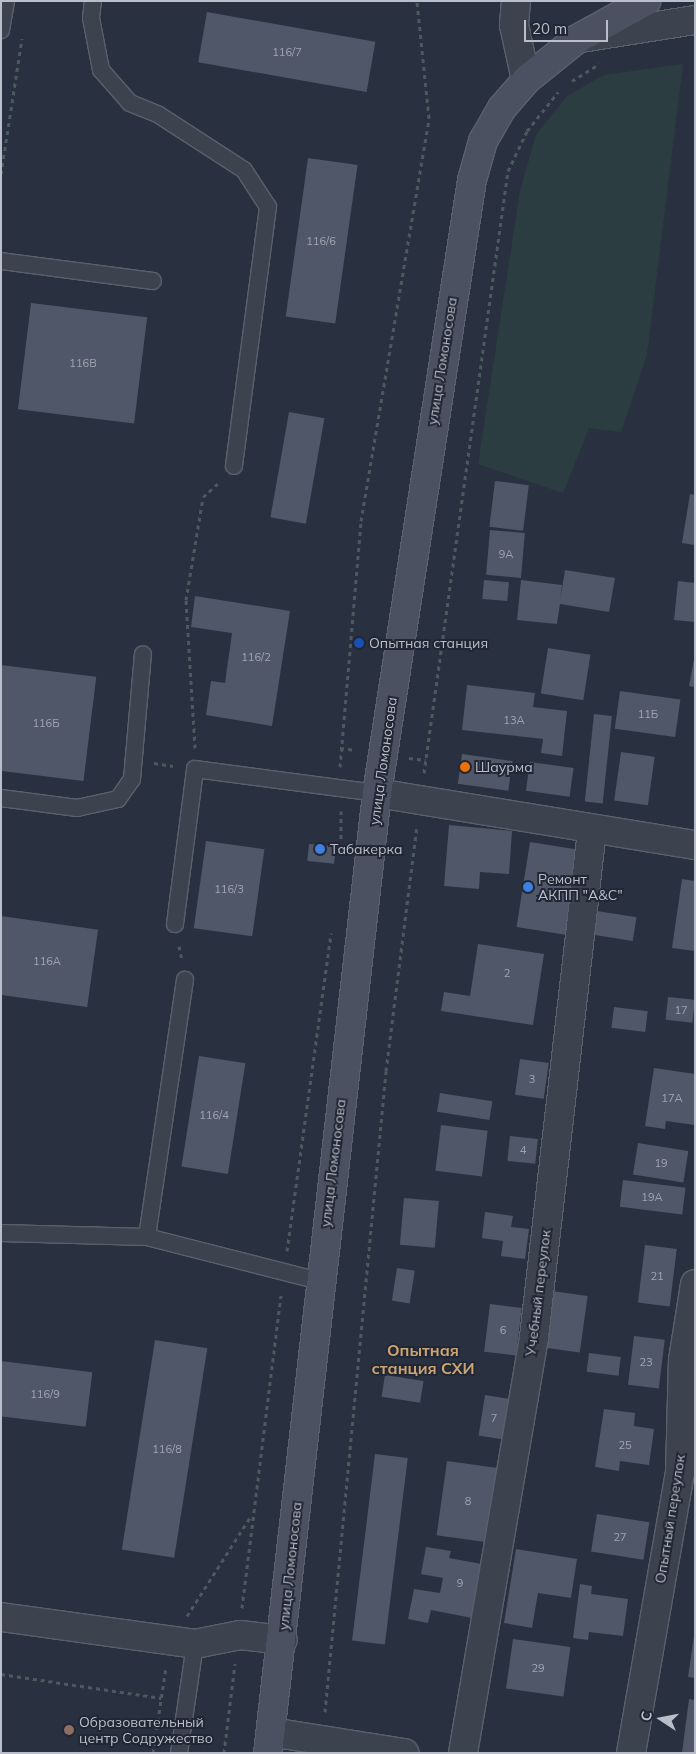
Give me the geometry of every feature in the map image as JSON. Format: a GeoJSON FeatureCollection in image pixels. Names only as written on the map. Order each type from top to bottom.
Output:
{"type":"FeatureCollection","features":[{"type":"Feature","properties":{"kind":"main road","name":"улица Ломоносова"},"geometry":{"type":"LineString","coordinates":[[270,1742],[283,1640],[319,1281],[377,793],[472,180],[483,141],[502,108],[526,80],[577,39],[646,1]]}},
{"type":"Feature","properties":{"kind":"street"},"geometry":{"type":"LineString","coordinates":[[516,1],[514,25],[526,80]]}},
{"type":"Feature","properties":{"kind":"street"},"geometry":{"type":"LineString","coordinates":[[577,39],[695,20]]}},
{"type":"Feature","properties":{"kind":"street"},"geometry":{"type":"LineString","coordinates":[[377,793],[695,846]]}},
{"type":"Feature","properties":{"kind":"street","name":"Учебный переулок"},"geometry":{"type":"LineString","coordinates":[[463,1753],[534,1337],[592,830]]}},
{"type":"Feature","properties":{"kind":"street","name":"Опытный переулок"},"geometry":{"type":"LineString","coordinates":[[631,1753],[680,1473],[684,1360],[695,1284]]}},
{"type":"Feature","properties":{"kind":"street"},"geometry":{"type":"LineString","coordinates":[[1,1617],[183,1643],[240,1635],[283,1640]]}},
{"type":"Feature","properties":{"kind":"street"},"geometry":{"type":"LineString","coordinates":[[270,1742],[323,1741],[404,1753]]}},
{"type":"Feature","properties":{"kind":"lane"},"geometry":{"type":"LineString","coordinates":[[1,30],[6,1]]}},
{"type":"Feature","properties":{"kind":"lane"},"geometry":{"type":"LineString","coordinates":[[93,1],[91,18],[101,70],[130,103],[159,115],[244,170],[268,208],[234,466]]}},
{"type":"Feature","properties":{"kind":"lane"},"geometry":{"type":"LineString","coordinates":[[1,261],[153,281]]}},
{"type":"Feature","properties":{"kind":"lane"},"geometry":{"type":"LineString","coordinates":[[1,798],[77,808],[96,806],[118,799],[132,779],[143,654]]}},
{"type":"Feature","properties":{"kind":"lane"},"geometry":{"type":"LineString","coordinates":[[175,924],[195,768],[377,793]]}},
{"type":"Feature","properties":{"kind":"lane"},"geometry":{"type":"LineString","coordinates":[[147,1237],[185,980]]}},
{"type":"Feature","properties":{"kind":"lane"},"geometry":{"type":"LineString","coordinates":[[1,1233],[147,1237],[319,1281]]}},
{"type":"Feature","properties":{"kind":"lane"},"geometry":{"type":"LineString","coordinates":[[179,1753],[183,1643]]}},
{"type":"Feature","properties":{"kind":"path"},"geometry":{"type":"LineString","coordinates":[[342,853],[340,788],[361,521],[429,118],[417,1]]}},
{"type":"Feature","properties":{"kind":"path"},"geometry":{"type":"LineString","coordinates":[[1,174],[24,30]]}},
{"type":"Feature","properties":{"kind":"path"},"geometry":{"type":"LineString","coordinates":[[568,84],[605,60]]}},
{"type":"Feature","properties":{"kind":"path"},"geometry":{"type":"LineString","coordinates":[[323,1741],[386,1071],[420,801],[508,171],[527,131],[561,88]]}},
{"type":"Feature","properties":{"kind":"path"},"geometry":{"type":"LineString","coordinates":[[134,760],[195,768],[186,600],[195,523],[203,497],[234,466]]}},
{"type":"Feature","properties":{"kind":"path"},"geometry":{"type":"LineString","coordinates":[[224,1753],[240,1635],[251,1515],[332,922]]}},
{"type":"Feature","properties":{"kind":"path"},"geometry":{"type":"LineString","coordinates":[[175,924],[185,980]]}},
{"type":"Feature","properties":{"kind":"path"},"geometry":{"type":"LineString","coordinates":[[153,1753],[161,1698],[183,1643],[251,1515]]}},
{"type":"Feature","properties":{"kind":"path"},"geometry":{"type":"LineString","coordinates":[[1,1674],[161,1698]]}},
{"type":"Feature","properties":{"kind":"shaded area"},"geometry":{"type":"Polygon","coordinates":[[[683,64],[647,354],[621,432],[589,428],[563,493],[478,464],[520,191],[536,135],[567,96],[604,75],[683,64]]]}},
{"type":"Feature","properties":{"kind":"building"},"geometry":{"type":"Polygon","coordinates":[[[207,12],[375,42],[367,92],[198,62],[207,12]]]}},
{"type":"Feature","properties":{"kind":"building"},"geometry":{"type":"Polygon","coordinates":[[[308,158],[358,165],[335,323],[286,316],[308,158]]]}},
{"type":"Feature","properties":{"kind":"building"},"geometry":{"type":"Polygon","coordinates":[[[31,303],[147,317],[134,423],[18,409],[31,303]]]}},
{"type":"Feature","properties":{"kind":"building"},"geometry":{"type":"Polygon","coordinates":[[[289,412],[324,418],[306,524],[270,517],[289,412]]]}},
{"type":"Feature","properties":{"kind":"building"},"geometry":{"type":"Polygon","coordinates":[[[495,481],[529,485],[523,531],[489,527],[495,481]]]}},
{"type":"Feature","properties":{"kind":"building"},"geometry":{"type":"Polygon","coordinates":[[[690,494],[695,495],[695,545],[682,543],[690,494]]]}},
{"type":"Feature","properties":{"kind":"building"},"geometry":{"type":"Polygon","coordinates":[[[490,530],[525,533],[521,578],[486,575],[490,530]]]}},
{"type":"Feature","properties":{"kind":"building"},"geometry":{"type":"Polygon","coordinates":[[[565,570],[615,578],[609,612],[560,604],[557,624],[517,620],[521,580],[562,585],[560,601],[565,570]]]}},
{"type":"Feature","properties":{"kind":"building"},"geometry":{"type":"Polygon","coordinates":[[[484,580],[509,582],[507,601],[482,599],[484,580]]]}},
{"type":"Feature","properties":{"kind":"building"},"geometry":{"type":"Polygon","coordinates":[[[678,581],[695,583],[695,622],[674,620],[678,581]]]}},
{"type":"Feature","properties":{"kind":"building"},"geometry":{"type":"Polygon","coordinates":[[[195,596],[290,611],[272,726],[206,715],[211,681],[225,683],[232,633],[191,627],[195,596]]]}},
{"type":"Feature","properties":{"kind":"building"},"geometry":{"type":"Polygon","coordinates":[[[548,648],[590,655],[583,700],[541,693],[548,648]]]}},
{"type":"Feature","properties":{"kind":"building"},"geometry":{"type":"Polygon","coordinates":[[[695,660],[695,687],[689,686],[695,660]]]}},
{"type":"Feature","properties":{"kind":"building"},"geometry":{"type":"Polygon","coordinates":[[[1,665],[96,677],[83,781],[1,771],[1,665]]]}},
{"type":"Feature","properties":{"kind":"building"},"geometry":{"type":"Polygon","coordinates":[[[467,685],[535,693],[533,707],[567,711],[562,756],[541,753],[543,739],[462,730],[467,685]]]}},
{"type":"Feature","properties":{"kind":"building"},"geometry":{"type":"Polygon","coordinates":[[[620,691],[680,699],[675,737],[615,729],[620,691]]]}},
{"type":"Feature","properties":{"kind":"building"},"geometry":{"type":"Polygon","coordinates":[[[594,714],[612,716],[603,803],[585,802],[594,714]]]}},
{"type":"Feature","properties":{"kind":"building"},"geometry":{"type":"Polygon","coordinates":[[[621,752],[655,757],[648,805],[614,801],[621,752]]]}},
{"type":"Feature","properties":{"kind":"building"},"geometry":{"type":"Polygon","coordinates":[[[462,754],[513,761],[508,791],[458,784],[462,754]]]}},
{"type":"Feature","properties":{"kind":"building"},"geometry":{"type":"Polygon","coordinates":[[[530,762],[574,768],[570,797],[526,791],[530,762]]]}},
{"type":"Feature","properties":{"kind":"building"},"geometry":{"type":"Polygon","coordinates":[[[449,825],[512,831],[509,874],[480,872],[479,889],[444,886],[449,825]]]}},
{"type":"Feature","properties":{"kind":"building"},"geometry":{"type":"Polygon","coordinates":[[[206,841],[264,849],[252,936],[194,928],[206,841]]]}},
{"type":"Feature","properties":{"kind":"building"},"geometry":{"type":"Polygon","coordinates":[[[530,842],[580,850],[567,935],[517,927],[530,842]]]}},
{"type":"Feature","properties":{"kind":"building"},"geometry":{"type":"Polygon","coordinates":[[[309,844],[336,847],[334,864],[307,861],[309,844]]]}},
{"type":"Feature","properties":{"kind":"building"},"geometry":{"type":"Polygon","coordinates":[[[682,879],[695,881],[695,951],[672,948],[682,879]]]}},
{"type":"Feature","properties":{"kind":"building"},"geometry":{"type":"Polygon","coordinates":[[[597,911],[637,917],[633,941],[593,935],[597,911]]]}},
{"type":"Feature","properties":{"kind":"building"},"geometry":{"type":"Polygon","coordinates":[[[1,916],[98,930],[87,1007],[1,995],[1,916]]]}},
{"type":"Feature","properties":{"kind":"building"},"geometry":{"type":"Polygon","coordinates":[[[478,944],[544,954],[533,1025],[441,1011],[444,992],[470,996],[478,944]]]}},
{"type":"Feature","properties":{"kind":"building"},"geometry":{"type":"Polygon","coordinates":[[[668,997],[695,1000],[692,1023],[666,1020],[668,997]]]}},
{"type":"Feature","properties":{"kind":"building"},"geometry":{"type":"Polygon","coordinates":[[[614,1007],[648,1011],[645,1032],[611,1028],[614,1007]]]}},
{"type":"Feature","properties":{"kind":"building"},"geometry":{"type":"Polygon","coordinates":[[[199,1056],[245,1063],[228,1174],[181,1167],[199,1056]]]}},
{"type":"Feature","properties":{"kind":"building"},"geometry":{"type":"Polygon","coordinates":[[[520,1059],[549,1063],[544,1099],[515,1095],[520,1059]]]}},
{"type":"Feature","properties":{"kind":"building"},"geometry":{"type":"Polygon","coordinates":[[[654,1068],[695,1074],[695,1125],[666,1121],[665,1129],[645,1126],[654,1068]]]}},
{"type":"Feature","properties":{"kind":"building"},"geometry":{"type":"Polygon","coordinates":[[[440,1093],[492,1101],[489,1120],[437,1112],[440,1093]]]}},
{"type":"Feature","properties":{"kind":"building"},"geometry":{"type":"Polygon","coordinates":[[[441,1125],[488,1131],[482,1176],[435,1171],[441,1125]]]}},
{"type":"Feature","properties":{"kind":"building"},"geometry":{"type":"Polygon","coordinates":[[[510,1136],[538,1139],[535,1164],[507,1161],[510,1136]]]}},
{"type":"Feature","properties":{"kind":"building"},"geometry":{"type":"Polygon","coordinates":[[[638,1143],[688,1151],[683,1183],[633,1175],[638,1143]]]}},
{"type":"Feature","properties":{"kind":"building"},"geometry":{"type":"Polygon","coordinates":[[[623,1180],[686,1188],[682,1214],[620,1207],[623,1180]]]}},
{"type":"Feature","properties":{"kind":"building"},"geometry":{"type":"Polygon","coordinates":[[[404,1198],[439,1201],[435,1248],[400,1245],[404,1198]]]}},
{"type":"Feature","properties":{"kind":"building"},"geometry":{"type":"Polygon","coordinates":[[[485,1212],[513,1216],[511,1227],[529,1229],[525,1259],[501,1256],[503,1241],[482,1238],[485,1212]]]}},
{"type":"Feature","properties":{"kind":"building"},"geometry":{"type":"Polygon","coordinates":[[[645,1245],[677,1249],[670,1306],[638,1303],[645,1245]]]}},
{"type":"Feature","properties":{"kind":"building"},"geometry":{"type":"Polygon","coordinates":[[[397,1268],[415,1271],[410,1303],[392,1301],[397,1268]]]}},
{"type":"Feature","properties":{"kind":"building"},"geometry":{"type":"Polygon","coordinates":[[[552,1291],[588,1296],[580,1352],[544,1347],[552,1291]]]}},
{"type":"Feature","properties":{"kind":"building"},"geometry":{"type":"Polygon","coordinates":[[[490,1304],[522,1308],[516,1356],[484,1352],[490,1304]]]}},
{"type":"Feature","properties":{"kind":"building"},"geometry":{"type":"Polygon","coordinates":[[[634,1336],[665,1340],[659,1388],[628,1385],[634,1336]]]}},
{"type":"Feature","properties":{"kind":"building"},"geometry":{"type":"Polygon","coordinates":[[[155,1340],[207,1348],[174,1558],[122,1549],[155,1340]]]}},
{"type":"Feature","properties":{"kind":"building"},"geometry":{"type":"Polygon","coordinates":[[[589,1353],[621,1357],[618,1376],[587,1372],[589,1353]]]}},
{"type":"Feature","properties":{"kind":"building"},"geometry":{"type":"Polygon","coordinates":[[[1,1361],[92,1372],[86,1427],[1,1416],[1,1361]]]}},
{"type":"Feature","properties":{"kind":"building"},"geometry":{"type":"Polygon","coordinates":[[[385,1375],[424,1381],[420,1403],[382,1397],[385,1375]]]}},
{"type":"Feature","properties":{"kind":"building"},"geometry":{"type":"Polygon","coordinates":[[[485,1395],[509,1399],[502,1439],[479,1435],[485,1395]]]}},
{"type":"Feature","properties":{"kind":"building"},"geometry":{"type":"Polygon","coordinates":[[[604,1409],[635,1413],[634,1426],[654,1429],[649,1465],[620,1461],[619,1471],[595,1467],[604,1409]]]}},
{"type":"Feature","properties":{"kind":"building"},"geometry":{"type":"Polygon","coordinates":[[[375,1454],[408,1458],[385,1645],[352,1641],[375,1454]]]}},
{"type":"Feature","properties":{"kind":"building"},"geometry":{"type":"Polygon","coordinates":[[[447,1461],[498,1468],[487,1542],[437,1535],[447,1461]]]}},
{"type":"Feature","properties":{"kind":"building"},"geometry":{"type":"Polygon","coordinates":[[[597,1514],[649,1522],[643,1560],[591,1552],[597,1514]]]}},
{"type":"Feature","properties":{"kind":"building"},"geometry":{"type":"Polygon","coordinates":[[[426,1547],[451,1551],[449,1558],[482,1564],[472,1618],[431,1610],[428,1623],[408,1619],[414,1589],[440,1593],[443,1578],[421,1574],[426,1547]]]}},
{"type":"Feature","properties":{"kind":"building"},"geometry":{"type":"Polygon","coordinates":[[[516,1549],[577,1559],[571,1598],[538,1593],[532,1628],[504,1623],[516,1549]]]}},
{"type":"Feature","properties":{"kind":"building"},"geometry":{"type":"Polygon","coordinates":[[[580,1584],[592,1586],[591,1594],[628,1599],[623,1636],[589,1632],[588,1640],[573,1638],[580,1584]]]}},
{"type":"Feature","properties":{"kind":"building"},"geometry":{"type":"Polygon","coordinates":[[[695,1636],[695,1678],[688,1677],[695,1636]]]}},
{"type":"Feature","properties":{"kind":"building"},"geometry":{"type":"Polygon","coordinates":[[[513,1639],[570,1647],[563,1697],[506,1689],[513,1639]]]}},
{"type":"Feature","properties":{"kind":"building"},"geometry":{"type":"Polygon","coordinates":[[[689,1699],[695,1700],[695,1753],[682,1753],[689,1699]]]}},
{"type":"Feature","properties":{"kind":"place","name":"Опытная станция"},"geometry":{"type":"Point","coordinates":[359,643]}},
{"type":"Feature","properties":{"kind":"place","name":"Шаурма"},"geometry":{"type":"Point","coordinates":[465,767]}},
{"type":"Feature","properties":{"kind":"place","name":"Табакерка"},"geometry":{"type":"Point","coordinates":[320,849]}},
{"type":"Feature","properties":{"kind":"place","name":"Ремонт АКПП \"A&C\""},"geometry":{"type":"Point","coordinates":[528,887]}},
{"type":"Feature","properties":{"kind":"place","name":"Образовательный центр Содружество"},"geometry":{"type":"Point","coordinates":[69,1730]}},
{"type":"Feature","properties":{"kind":"district","name":"Опытная станция СХИ"},"geometry":{"type":"Point","coordinates":[423,1359]}}]}
